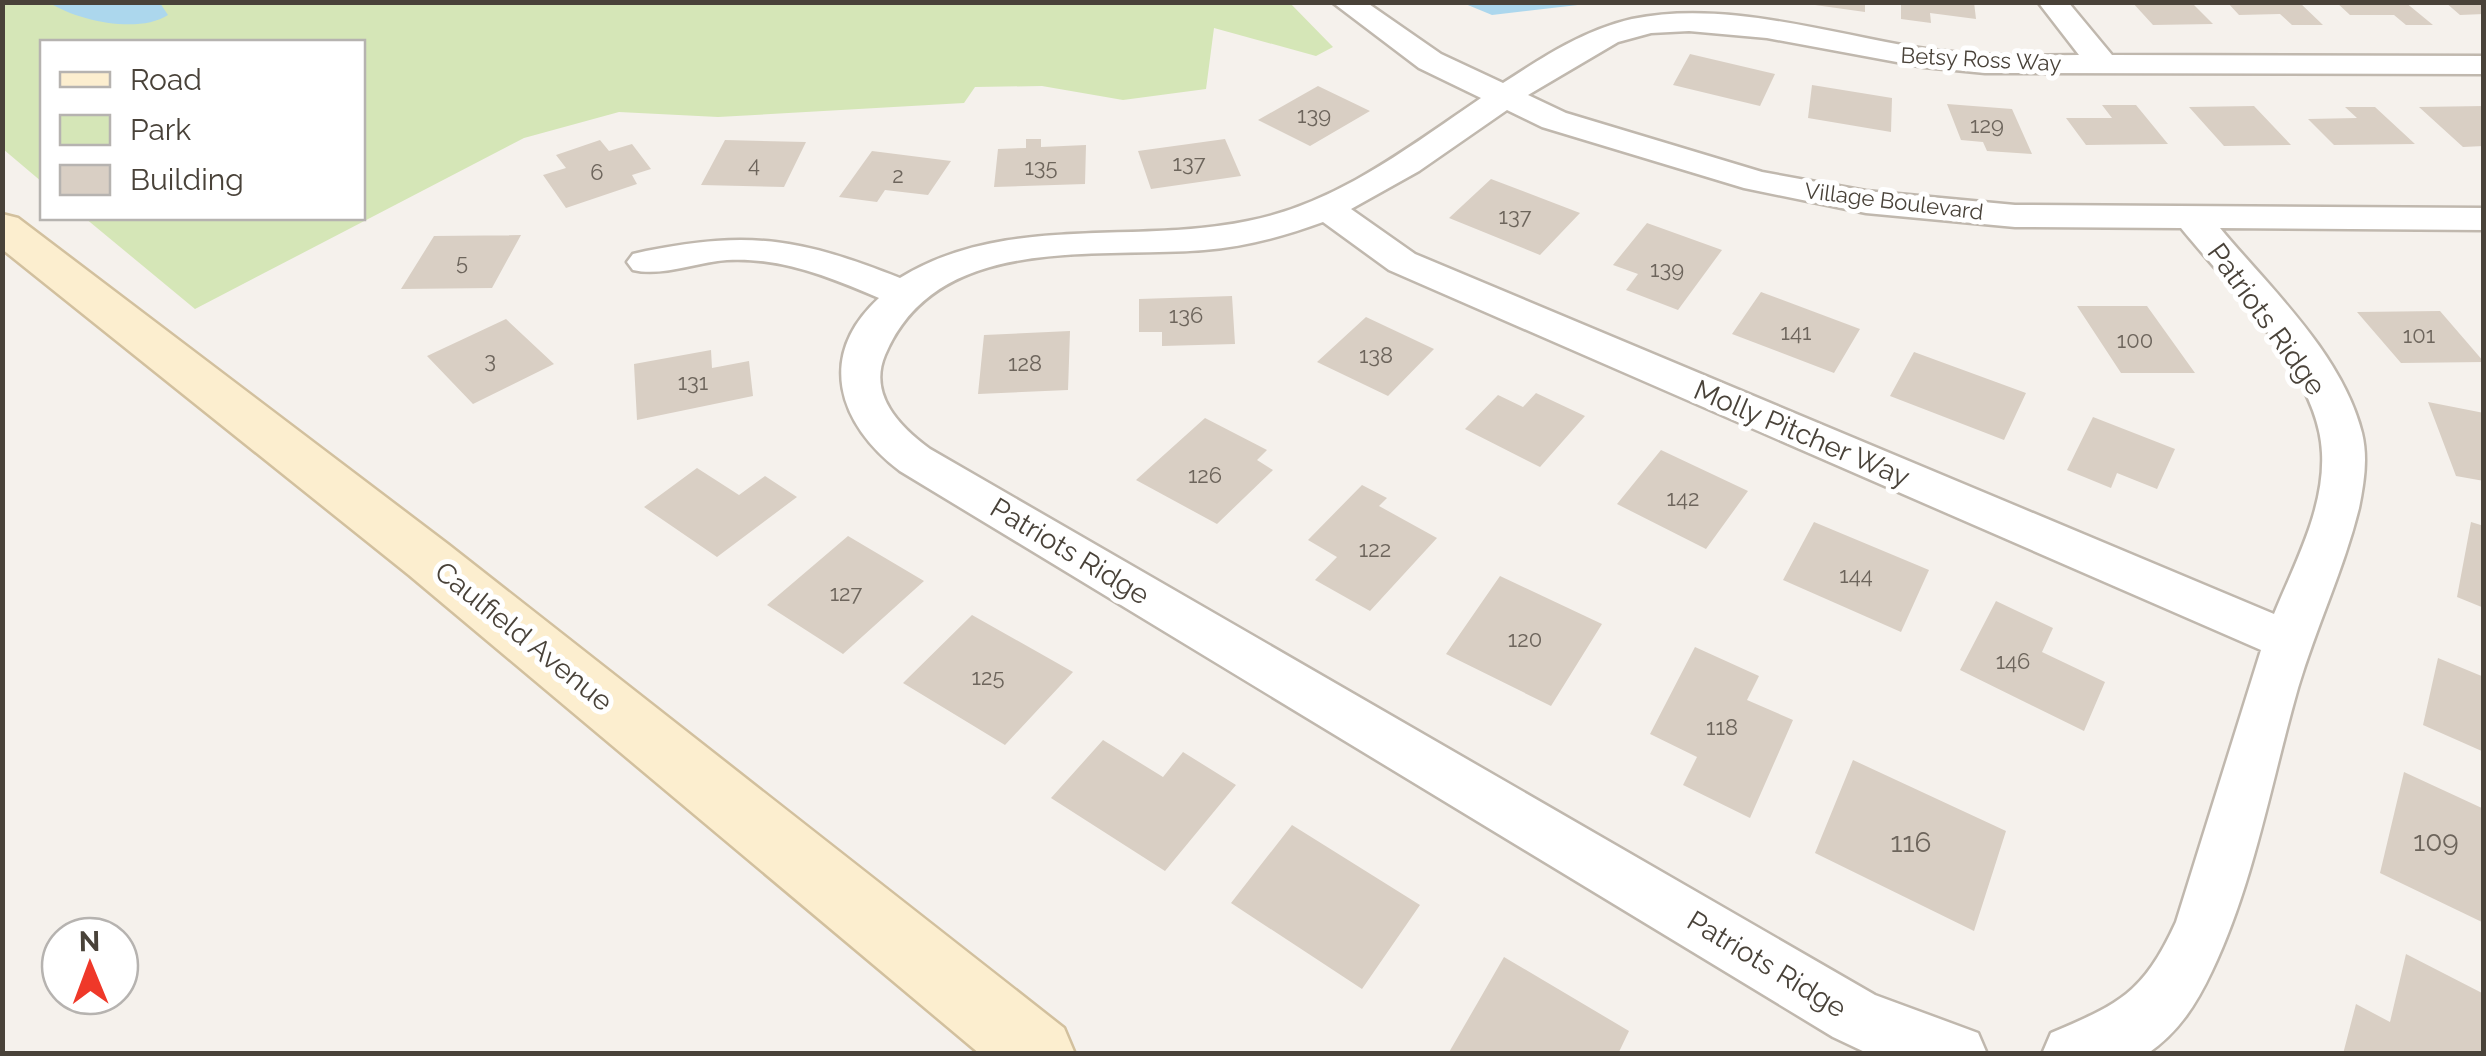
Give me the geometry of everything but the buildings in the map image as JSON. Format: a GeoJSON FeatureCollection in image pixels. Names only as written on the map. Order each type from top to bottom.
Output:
{"type":"FeatureCollection","features":[{"type":"Feature","properties":{"kind":"street","name":"Village Boulevard"},"geometry":{"type":"LineString","coordinates":[[1346,2],[1400,44],[1500,98],[1651,153],[1756,181],[1866,202],[2015,216],[2484,219]]}},
{"type":"Feature","properties":{"kind":"street"},"geometry":{"type":"LineString","coordinates":[[2052,2],[2102,64]]}},
{"type":"Feature","properties":{"kind":"street","name":"Betsy Ross Way"},"geometry":{"type":"LineString","coordinates":[[1500,98],[1598,38],[1635,27],[1675,22],[1740,26],[1876,53],[1955,62],[2484,65]]}},
{"type":"Feature","properties":{"kind":"street","name":"Patriots Ridge"},"geometry":{"type":"LineString","coordinates":[[1500,98],[1326,208],[1263,228],[1206,238],[1047,244],[1000,251],[941,273],[907,295],[874,333],[860,373],[862,396],[873,420],[903,451],[1854,1016],[1911,1042],[1957,1054]]}},
{"type":"Feature","properties":{"kind":"street","name":"Molly Pitcher Way"},"geometry":{"type":"LineString","coordinates":[[1326,208],[1402,262],[2288,641]]}},
{"type":"Feature","properties":{"kind":"street","name":"Patriots Ridge"},"geometry":{"type":"LineString","coordinates":[[2072,1054],[2125,1034],[2159,1008],[2175,988],[2204,926],[2288,641],[2338,496],[2342,440],[2334,415],[2307,365],[2192,218]]}},
{"type":"Feature","properties":{"kind":"street","name":"Caulfield Avenue"},"geometry":{"type":"LineString","coordinates":[[2,227],[429,560],[1038,1054]]}},
{"type":"Feature","properties":{"kind":"street"},"geometry":{"type":"LineString","coordinates":[[646,262],[728,246],[774,247],[813,257],[907,295]]}},
{"type":"Feature","properties":{"kind":"green space"},"geometry":{"type":"Polygon","coordinates":[[[1289,2],[1333,47],[1316,56],[1214,28],[1206,89],[1123,100],[1042,86],[975,87],[964,103],[718,117],[619,112],[524,138],[195,309],[87,220],[365,220],[365,40],[40,40],[40,180],[3,149],[2,3],[1289,2]]]}},
{"type":"Feature","properties":{"kind":"water"},"geometry":{"type":"Polygon","coordinates":[[[50,3],[160,3],[168,15],[141,24],[109,23],[76,15],[50,3]]]}},
{"type":"Feature","properties":{"kind":"water"},"geometry":{"type":"Polygon","coordinates":[[[1463,3],[1595,3],[1492,15],[1463,3]]]}}]}
